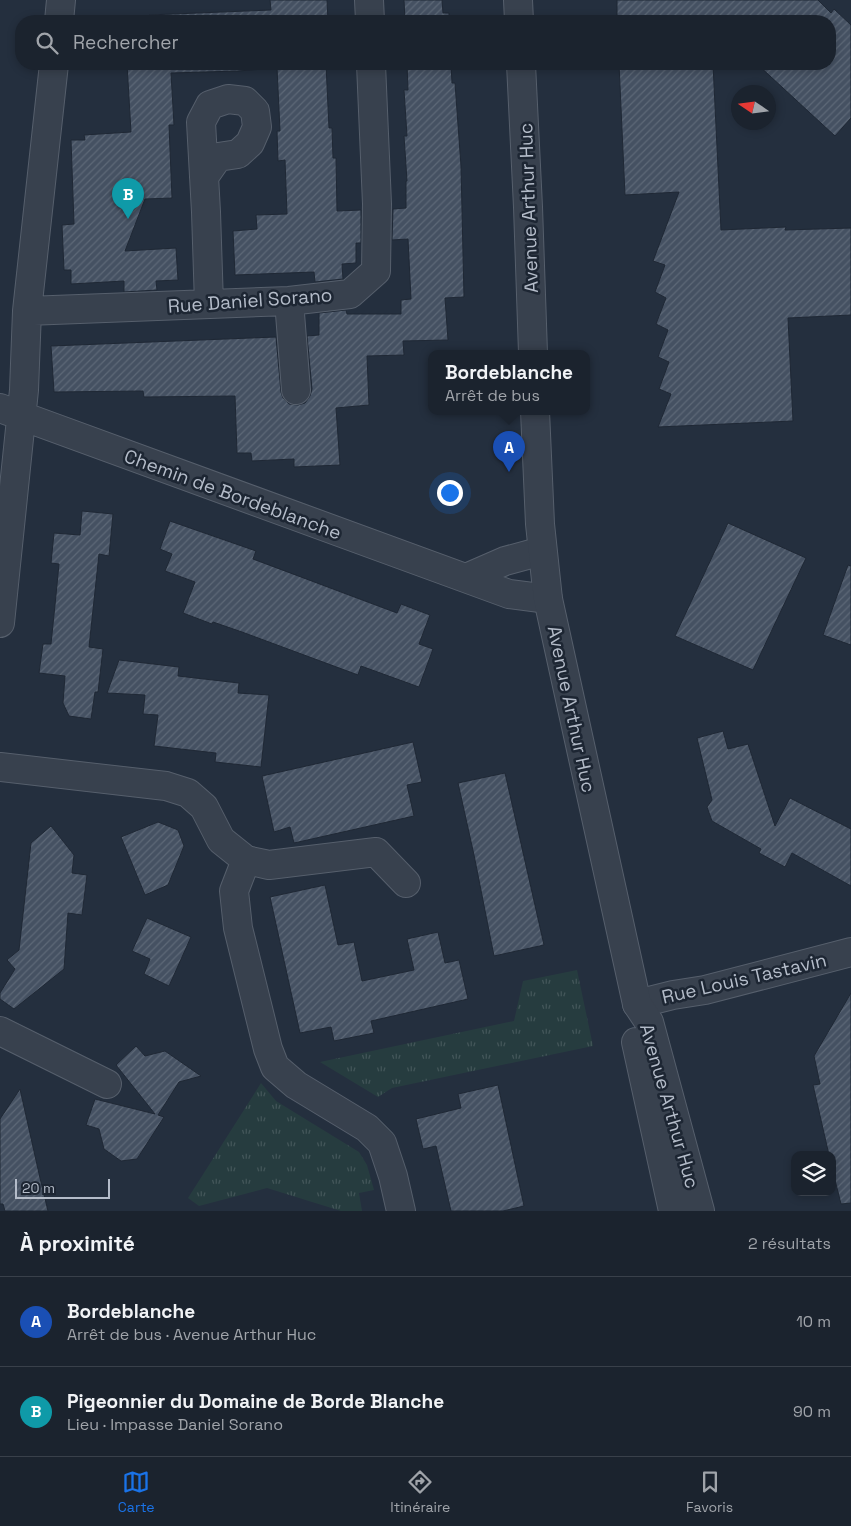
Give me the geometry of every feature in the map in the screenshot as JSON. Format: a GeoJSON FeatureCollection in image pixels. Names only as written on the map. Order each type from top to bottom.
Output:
{"type":"FeatureCollection","features":[{"type":"Feature","properties":{"kind":"street"},"geometry":{"type":"LineString","coordinates":[[60,15],[61,0]]}},
{"type":"Feature","properties":{"kind":"street"},"geometry":{"type":"LineString","coordinates":[[369,0],[370,15]]}},
{"type":"Feature","properties":{"kind":"street"},"geometry":{"type":"LineString","coordinates":[[518,0],[519,15]]}},
{"type":"Feature","properties":{"kind":"street"},"geometry":{"type":"LineString","coordinates":[[0,623],[11,412],[26,375],[27,311],[53,70]]}},
{"type":"Feature","properties":{"kind":"street","name":"Rue Daniel Sorano"},"geometry":{"type":"LineString","coordinates":[[27,311],[289,301],[350,294],[376,271],[377,204],[371,70]]}},
{"type":"Feature","properties":{"kind":"street","name":"Avenue Arthur Huc"},"geometry":{"type":"LineString","coordinates":[[521,70],[533,350]]}},
{"type":"Feature","properties":{"kind":"street"},"geometry":{"type":"LineString","coordinates":[[204,176],[209,304]]}},
{"type":"Feature","properties":{"kind":"street"},"geometry":{"type":"LineString","coordinates":[[289,301],[296,390]]}},
{"type":"Feature","properties":{"kind":"street","name":"Chemin de Bordeblanche"},"geometry":{"type":"LineString","coordinates":[[11,412],[509,594],[548,599]]}},
{"type":"Feature","properties":{"kind":"street","name":"Avenue Arthur Huc"},"geometry":{"type":"LineString","coordinates":[[535,415],[536,466],[542,551],[548,599],[637,1004],[649,1022],[700,1211]]}},
{"type":"Feature","properties":{"kind":"street"},"geometry":{"type":"LineString","coordinates":[[466,578],[505,561],[542,551]]}},
{"type":"Feature","properties":{"kind":"street"},"geometry":{"type":"LineString","coordinates":[[0,767],[166,786],[188,793],[204,807],[220,840],[246,860],[269,865],[376,852],[406,883]]}},
{"type":"Feature","properties":{"kind":"street"},"geometry":{"type":"LineString","coordinates":[[246,860],[234,891],[238,928],[268,1049],[275,1067],[296,1085],[368,1128],[382,1143],[393,1176],[401,1211]]}},
{"type":"Feature","properties":{"kind":"street","name":"Rue Louis Tastavin"},"geometry":{"type":"LineString","coordinates":[[637,1004],[673,995],[706,990],[851,952]]}},
{"type":"Feature","properties":{"kind":"street","name":"Avenue Arthur Huc"},"geometry":{"type":"LineString","coordinates":[[637,1004],[633,1026],[673,1211]]}},
{"type":"Feature","properties":{"kind":"street"},"geometry":{"type":"LineString","coordinates":[[0,1031],[107,1084]]}},
{"type":"Feature","properties":{"kind":"green space"},"geometry":{"type":"Polygon","coordinates":[[[577,970],[593,1046],[392,1088],[378,1097],[320,1062],[514,1021],[523,981],[577,970]]]}},
{"type":"Feature","properties":{"kind":"green space"},"geometry":{"type":"Polygon","coordinates":[[[261,1083],[276,1101],[359,1152],[367,1165],[374,1190],[359,1193],[362,1211],[341,1211],[267,1188],[199,1206],[188,1198],[261,1083]]]}},
{"type":"Feature","properties":{"kind":"building"},"geometry":{"type":"Polygon","coordinates":[[[270,0],[327,0],[328,15],[149,15],[271,10],[270,0]]]}},
{"type":"Feature","properties":{"kind":"building"},"geometry":{"type":"Polygon","coordinates":[[[404,0],[442,0],[443,13],[449,13],[449,15],[405,15],[404,0]]]}},
{"type":"Feature","properties":{"kind":"building"},"geometry":{"type":"Polygon","coordinates":[[[617,0],[818,0],[831,13],[834,9],[851,25],[851,118],[835,136],[764,70],[836,70],[836,15],[617,15],[617,0]]]}},
{"type":"Feature","properties":{"kind":"building"},"geometry":{"type":"Polygon","coordinates":[[[127,70],[251,70],[171,73],[174,125],[169,125],[172,198],[145,199],[125,251],[176,248],[178,280],[156,281],[157,290],[124,292],[124,281],[71,284],[71,270],[64,270],[62,225],[74,224],[71,140],[85,140],[84,135],[131,132],[127,70]]]}},
{"type":"Feature","properties":{"kind":"building"},"geometry":{"type":"Polygon","coordinates":[[[277,70],[326,70],[329,128],[332,128],[333,158],[336,158],[337,211],[361,210],[361,243],[356,243],[356,263],[342,264],[343,279],[315,282],[314,272],[235,275],[233,231],[257,229],[256,215],[287,214],[285,160],[278,161],[277,131],[280,131],[277,70]]]}},
{"type":"Feature","properties":{"kind":"building"},"geometry":{"type":"Polygon","coordinates":[[[407,70],[451,70],[452,83],[455,83],[461,166],[464,297],[445,298],[448,340],[403,341],[404,355],[367,356],[369,405],[336,408],[340,465],[294,467],[294,459],[252,461],[251,453],[237,453],[235,396],[144,397],[143,391],[54,392],[51,346],[276,337],[283,398],[289,404],[298,405],[305,403],[312,389],[307,336],[319,335],[319,313],[346,310],[347,314],[401,314],[401,300],[411,299],[408,239],[392,240],[393,209],[406,208],[407,181],[404,136],[407,136],[404,90],[408,90],[407,70]]]}},
{"type":"Feature","properties":{"kind":"building"},"geometry":{"type":"Polygon","coordinates":[[[619,70],[713,70],[721,230],[786,227],[785,230],[851,228],[851,315],[788,318],[793,421],[658,427],[671,394],[659,389],[669,362],[658,357],[668,330],[656,324],[666,298],[655,292],[665,265],[653,261],[679,192],[625,195],[619,70]]]}},
{"type":"Feature","properties":{"kind":"building"},"geometry":{"type":"Polygon","coordinates":[[[82,511],[113,514],[109,556],[99,554],[89,647],[103,649],[98,692],[95,692],[91,719],[69,716],[63,703],[65,676],[39,673],[43,644],[51,644],[59,564],[51,563],[54,533],[80,535],[82,511]]]}},
{"type":"Feature","properties":{"kind":"building"},"geometry":{"type":"Polygon","coordinates":[[[170,521],[256,551],[253,559],[397,613],[401,604],[430,615],[419,644],[433,649],[419,687],[361,666],[358,675],[242,632],[213,622],[212,624],[183,613],[195,582],[165,571],[172,554],[160,549],[170,521]]]}},
{"type":"Feature","properties":{"kind":"building"},"geometry":{"type":"Polygon","coordinates":[[[728,523],[806,558],[753,670],[675,636],[728,523]]]}},
{"type":"Feature","properties":{"kind":"building"},"geometry":{"type":"Polygon","coordinates":[[[848,565],[851,566],[851,645],[823,635],[848,565]]]}},
{"type":"Feature","properties":{"kind":"building"},"geometry":{"type":"Polygon","coordinates":[[[119,660],[179,667],[178,676],[239,683],[238,693],[269,695],[261,767],[215,762],[216,753],[154,746],[158,715],[143,714],[145,695],[107,693],[119,660]]]}},
{"type":"Feature","properties":{"kind":"building"},"geometry":{"type":"Polygon","coordinates":[[[723,731],[728,749],[748,744],[775,826],[790,798],[851,829],[851,886],[792,853],[785,867],[759,853],[761,849],[712,821],[707,807],[712,800],[697,738],[723,731]]]}},
{"type":"Feature","properties":{"kind":"building"},"geometry":{"type":"Polygon","coordinates":[[[413,742],[422,782],[407,785],[414,816],[294,843],[290,827],[274,832],[262,776],[413,742]]]}},
{"type":"Feature","properties":{"kind":"building"},"geometry":{"type":"Polygon","coordinates":[[[505,773],[544,945],[494,956],[458,783],[505,773]]]}},
{"type":"Feature","properties":{"kind":"building"},"geometry":{"type":"Polygon","coordinates":[[[158,822],[178,830],[184,846],[168,885],[145,895],[121,837],[158,822]]]}},
{"type":"Feature","properties":{"kind":"building"},"geometry":{"type":"Polygon","coordinates":[[[51,826],[74,855],[72,873],[87,875],[82,915],[68,913],[64,969],[14,1009],[0,999],[0,993],[15,969],[7,960],[19,950],[31,843],[51,826]]]}},
{"type":"Feature","properties":{"kind":"building"},"geometry":{"type":"Polygon","coordinates":[[[325,885],[338,945],[354,942],[362,981],[414,970],[407,939],[438,932],[445,963],[459,960],[468,999],[371,1021],[374,1033],[334,1041],[331,1027],[300,1033],[270,897],[325,885]]]}},
{"type":"Feature","properties":{"kind":"building"},"geometry":{"type":"Polygon","coordinates":[[[147,918],[191,937],[169,986],[144,974],[150,959],[132,951],[147,918]]]}},
{"type":"Feature","properties":{"kind":"building"},"geometry":{"type":"Polygon","coordinates":[[[851,993],[851,1203],[841,1204],[836,1184],[836,1151],[828,1151],[813,1085],[820,1084],[814,1056],[851,993]]]}},
{"type":"Feature","properties":{"kind":"building"},"geometry":{"type":"Polygon","coordinates":[[[136,1046],[145,1056],[165,1051],[201,1076],[179,1082],[158,1115],[164,1117],[137,1159],[121,1161],[104,1149],[99,1129],[86,1125],[95,1099],[155,1114],[116,1065],[136,1046]]]}},
{"type":"Feature","properties":{"kind":"building"},"geometry":{"type":"Polygon","coordinates":[[[498,1085],[524,1206],[503,1211],[451,1211],[436,1146],[423,1149],[416,1119],[461,1108],[458,1094],[498,1085]]]}},
{"type":"Feature","properties":{"kind":"building"},"geometry":{"type":"Polygon","coordinates":[[[20,1089],[48,1211],[5,1211],[3,1204],[0,1204],[0,1119],[20,1089]]]}},
{"type":"Feature","properties":{"kind":"place","name":"Pigeonnier du Domaine de Borde Blanche"},"geometry":{"type":"Point","coordinates":[128,219]}},
{"type":"Feature","properties":{"kind":"place","name":"Bordeblanche"},"geometry":{"type":"Point","coordinates":[509,472]}}]}
